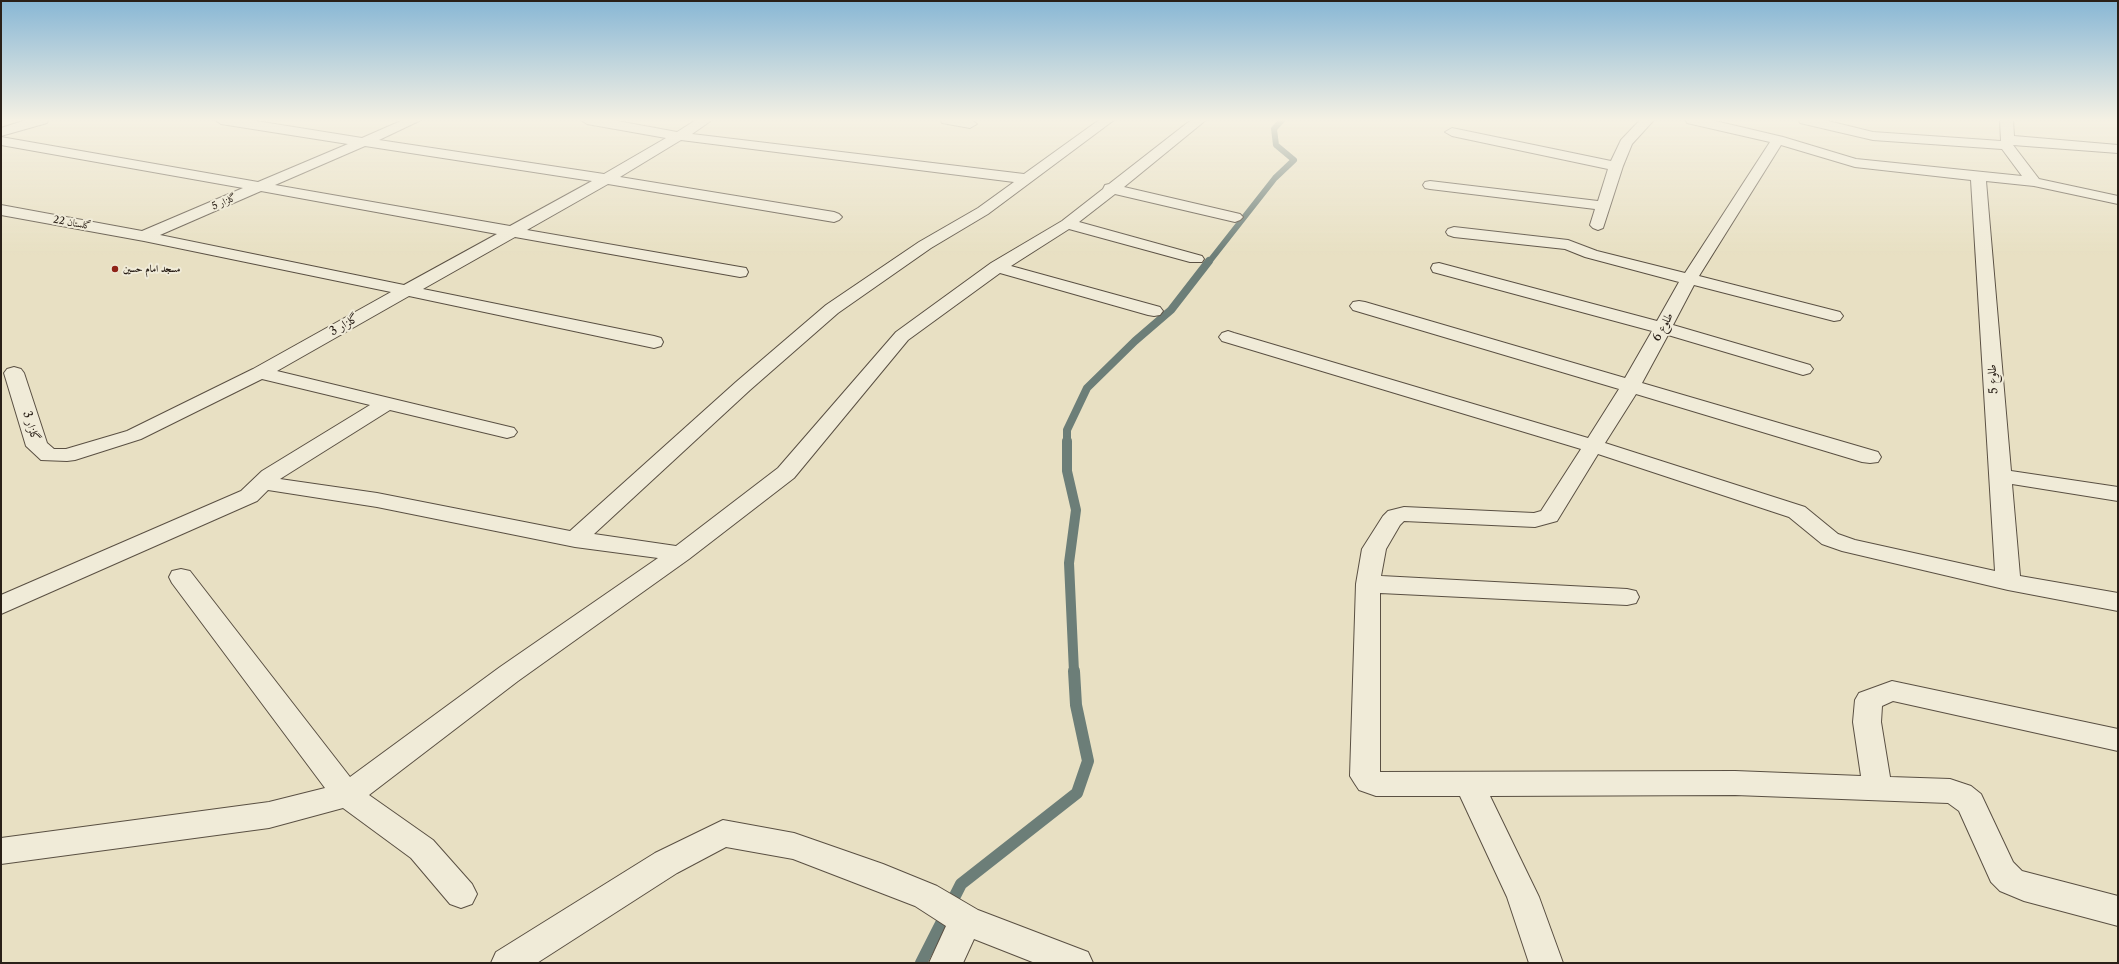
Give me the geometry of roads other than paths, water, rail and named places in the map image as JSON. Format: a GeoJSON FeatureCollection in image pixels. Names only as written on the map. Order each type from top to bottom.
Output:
{"type":"FeatureCollection","features":[{"type":"Feature","properties":{"kind":"street"},"geometry":{"type":"LineString","coordinates":[[150,165],[260,188],[740,272]]}},
{"type":"Feature","properties":{"kind":"street","name":"گلزار 5"},"geometry":{"type":"LineString","coordinates":[[144,236],[313,165]]}},
{"type":"Feature","properties":{"kind":"street"},"geometry":{"type":"LineString","coordinates":[[512,165],[834,217]]}},
{"type":"Feature","properties":{"kind":"street","name":"گلزار 3"},"geometry":{"type":"LineString","coordinates":[[14,373],[37,446],[49,455],[66,455],[134,435],[260,373],[630,165]]}},
{"type":"Feature","properties":{"kind":"street"},"geometry":{"type":"LineString","coordinates":[[913,165],[1026,179]]}},
{"type":"Feature","properties":{"kind":"street"},"geometry":{"type":"LineString","coordinates":[[575,539],[743,386],[832,309],[925,245],[984,211],[1045,165]]}},
{"type":"Feature","properties":{"kind":"street"},"geometry":{"type":"LineString","coordinates":[[1,851],[268,815],[347,795],[509,674],[680,554],[786,473],[902,336],[997,268],[1067,224],[1110,188],[1142,165]]}},
{"type":"Feature","properties":{"kind":"street"},"geometry":{"type":"LineString","coordinates":[[1598,224],[1616,166],[1611,165]]}},
{"type":"Feature","properties":{"kind":"street","name":"طلوع 6"},"geometry":{"type":"LineString","coordinates":[[1368,584],[1374,549],[1396,516],[1404,514],[1535,520],[1549,516],[1630,387],[1690,279],[1762,165]]}},
{"type":"Feature","properties":{"kind":"street"},"geometry":{"type":"LineString","coordinates":[[1871,165],[2034,182],[2118,200]]}},
{"type":"Feature","properties":{"kind":"street"},"geometry":{"type":"LineString","coordinates":[[2023,165],[2034,182]]}},
{"type":"Feature","properties":{"kind":"street","name":"طلوع 5"},"geometry":{"type":"LineString","coordinates":[[1978,175],[2008,582]]}},
{"type":"Feature","properties":{"kind":"street"},"geometry":{"type":"LineString","coordinates":[[1430,185],[1604,206]]}},
{"type":"Feature","properties":{"kind":"street"},"geometry":{"type":"LineString","coordinates":[[1110,188],[1235,217]]}},
{"type":"Feature","properties":{"kind":"street","name":"گلستان 22"},"geometry":{"type":"LineString","coordinates":[[1,210],[144,236],[654,342]]}},
{"type":"Feature","properties":{"kind":"street"},"geometry":{"type":"LineString","coordinates":[[1067,224],[1196,259]]}},
{"type":"Feature","properties":{"kind":"street"},"geometry":{"type":"LineString","coordinates":[[1454,232],[1568,245],[1591,254],[1834,316]]}},
{"type":"Feature","properties":{"kind":"street"},"geometry":{"type":"LineString","coordinates":[[997,268],[1154,311]]}},
{"type":"Feature","properties":{"kind":"street"},"geometry":{"type":"LineString","coordinates":[[1439,268],[1662,328],[1803,369]]}},
{"type":"Feature","properties":{"kind":"street"},"geometry":{"type":"LineString","coordinates":[[1359,306],[1870,457]]}},
{"type":"Feature","properties":{"kind":"street"},"geometry":{"type":"LineString","coordinates":[[1228,337],[1594,446],[1797,512],[1830,539],[1850,546],[2008,582],[2118,602]]}},
{"type":"Feature","properties":{"kind":"street"},"geometry":{"type":"LineString","coordinates":[[260,373],[507,432]]}},
{"type":"Feature","properties":{"kind":"street"},"geometry":{"type":"LineString","coordinates":[[1,605],[249,496],[270,476],[387,403]]}},
{"type":"Feature","properties":{"kind":"street"},"geometry":{"type":"LineString","coordinates":[[2000,476],[2118,494]]}},
{"type":"Feature","properties":{"kind":"street"},"geometry":{"type":"LineString","coordinates":[[263,483],[377,500],[575,539],[680,554]]}},
{"type":"Feature","properties":{"kind":"street"},"geometry":{"type":"LineString","coordinates":[[181,577],[347,795],[422,849],[461,894]]}},
{"type":"Feature","properties":{"kind":"street"},"geometry":{"type":"LineString","coordinates":[[1627,596],[1368,584],[1365,776],[1368,782],[1376,784],[1735,782],[1950,791],[1960,795],[1970,803],[2002,872],[2011,881],[2024,886],[2118,911]]}},
{"type":"Feature","properties":{"kind":"street"},"geometry":{"type":"LineString","coordinates":[[1877,787],[1867,722],[1869,700],[1892,691],[2118,740]]}},
{"type":"Feature","properties":{"kind":"street"},"geometry":{"type":"LineString","coordinates":[[1469,784],[1523,897],[1546,963]]}},
{"type":"Feature","properties":{"kind":"street"},"geometry":{"type":"LineString","coordinates":[[508,963],[666,863],[722,833],[794,846],[872,874],[926,896],[966,921],[1076,963]]}},
{"type":"Feature","properties":{"kind":"street"},"geometry":{"type":"LineString","coordinates":[[946,963],[966,921]]}},
{"type":"Feature","properties":{"kind":"waterway"},"geometry":{"type":"LineString","coordinates":[[1209,262],[1275,178],[1289,165]]}},
{"type":"Feature","properties":{"kind":"waterway"},"geometry":{"type":"LineString","coordinates":[[1074,672],[1069,563],[1076,510],[1067,471],[1067,430],[1087,388],[1135,341],[1171,310],[1209,261]]}},
{"type":"Feature","properties":{"kind":"waterway"},"geometry":{"type":"LineString","coordinates":[[921,963],[961,884],[1077,793],[1088,761],[1076,705],[1074,671]]}},
{"type":"Feature","properties":{"kind":"place","name":"مسجد امام حسین"},"geometry":{"type":"Point","coordinates":[115,269]}}]}
